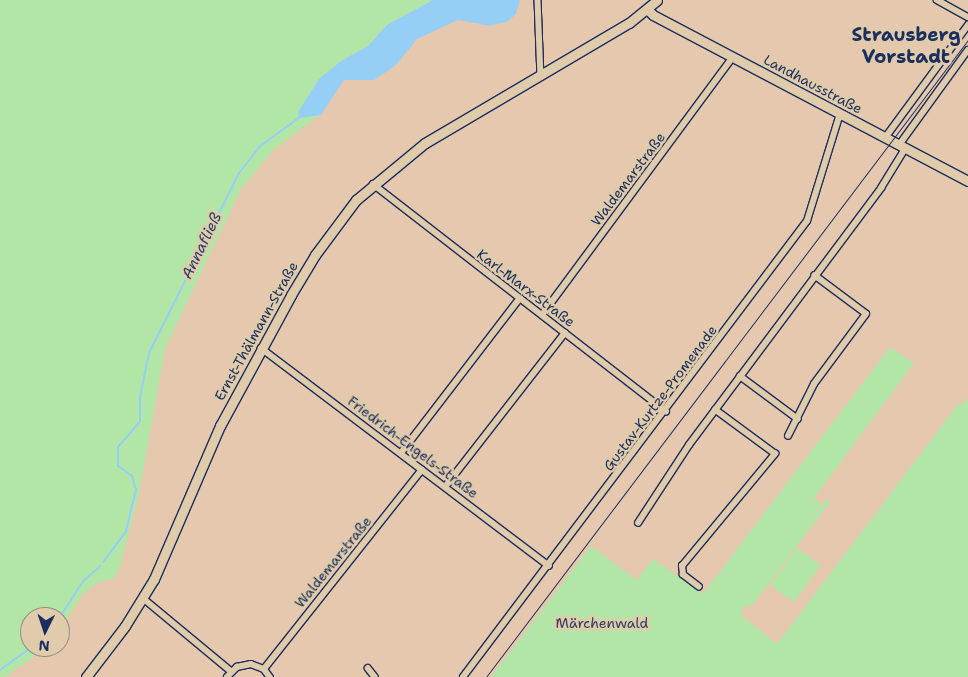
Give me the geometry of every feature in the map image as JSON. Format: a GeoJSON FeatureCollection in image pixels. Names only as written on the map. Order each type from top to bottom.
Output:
{"type":"FeatureCollection","features":[{"type":"Feature","properties":{"kind":"main road","name":"Ernst-Thälmann-Straße"},"geometry":{"type":"LineString","coordinates":[[86,677],[143,598],[220,426],[261,348],[315,255],[347,211],[373,184],[425,143],[541,77],[647,9],[657,0]]}},
{"type":"Feature","properties":{"kind":"main road","name":"Landhausstraße"},"geometry":{"type":"LineString","coordinates":[[647,9],[653,15],[968,181]]}},
{"type":"Feature","properties":{"kind":"street"},"geometry":{"type":"LineString","coordinates":[[538,0],[541,77]]}},
{"type":"Feature","properties":{"kind":"street"},"geometry":{"type":"LineString","coordinates":[[937,0],[968,17]]}},
{"type":"Feature","properties":{"kind":"street"},"geometry":{"type":"LineString","coordinates":[[885,138],[968,25]]}},
{"type":"Feature","properties":{"kind":"street"},"geometry":{"type":"LineString","coordinates":[[638,523],[715,410],[881,188],[902,147],[968,50]]}},
{"type":"Feature","properties":{"kind":"street","name":"Waldemarstraße"},"geometry":{"type":"LineString","coordinates":[[542,315],[733,57]]}},
{"type":"Feature","properties":{"kind":"street","name":"Gustav-Kurtze-Promenade"},"geometry":{"type":"LineString","coordinates":[[463,677],[666,411],[807,221],[840,114]]}},
{"type":"Feature","properties":{"kind":"street","name":"Karl-Marx-Straße"},"geometry":{"type":"LineString","coordinates":[[373,184],[666,411]]}},
{"type":"Feature","properties":{"kind":"street"},"geometry":{"type":"LineString","coordinates":[[788,436],[814,384],[866,314],[815,276]]}},
{"type":"Feature","properties":{"kind":"street"},"geometry":{"type":"LineString","coordinates":[[401,453],[520,298]]}},
{"type":"Feature","properties":{"kind":"street"},"geometry":{"type":"LineString","coordinates":[[445,487],[565,332]]}},
{"type":"Feature","properties":{"kind":"street","name":"Friedrich-Engels-Straße"},"geometry":{"type":"LineString","coordinates":[[261,348],[549,566]]}},
{"type":"Feature","properties":{"kind":"street"},"geometry":{"type":"LineString","coordinates":[[740,376],[798,419]]}},
{"type":"Feature","properties":{"kind":"street"},"geometry":{"type":"LineString","coordinates":[[699,587],[683,575],[682,566],[776,454],[715,410]]}},
{"type":"Feature","properties":{"kind":"street","name":"Waldemarstraße"},"geometry":{"type":"LineString","coordinates":[[264,669],[422,470]]}},
{"type":"Feature","properties":{"kind":"street"},"geometry":{"type":"LineString","coordinates":[[143,598],[229,674],[244,664],[264,669],[270,677]]}},
{"type":"Feature","properties":{"kind":"street"},"geometry":{"type":"LineString","coordinates":[[368,668],[375,677]]}},
{"type":"Feature","properties":{"kind":"green space"},"geometry":{"type":"Polygon","coordinates":[[[0,0],[433,0],[387,25],[368,46],[341,61],[319,79],[299,111],[299,117],[321,114],[273,150],[241,189],[165,349],[139,494],[119,570],[113,579],[98,582],[82,595],[70,614],[70,607],[20,607],[20,657],[34,657],[5,677],[0,677],[0,0]]]}},
{"type":"Feature","properties":{"kind":"green space","name":"Märchenwald"},"geometry":{"type":"Polygon","coordinates":[[[890,347],[914,363],[814,498],[821,504],[793,543],[826,499],[830,502],[751,607],[747,604],[740,614],[777,644],[959,403],[962,405],[968,398],[968,677],[491,677],[591,546],[637,580],[653,559],[703,594],[890,347]]]}},
{"type":"Feature","properties":{"kind":"green space"},"geometry":{"type":"Polygon","coordinates":[[[797,548],[821,565],[794,602],[770,585],[797,548]]]}},
{"type":"Feature","properties":{"kind":"water"},"geometry":{"type":"Polygon","coordinates":[[[433,0],[520,0],[516,14],[508,21],[490,26],[458,20],[417,39],[396,65],[374,80],[344,80],[321,115],[299,118],[298,112],[319,79],[341,61],[368,46],[387,25],[433,0]]]}},
{"type":"Feature","properties":{"kind":"waterway","name":"Annafließ"},"geometry":{"type":"LineString","coordinates":[[103,562],[126,531],[136,490],[132,476],[118,466],[118,447],[140,422],[140,397],[149,353],[239,173],[259,147],[300,117]]}},
{"type":"Feature","properties":{"kind":"waterway","name":"Annafließ"},"geometry":{"type":"LineString","coordinates":[[66,607],[83,581],[100,566]]}},
{"type":"Feature","properties":{"kind":"waterway","name":"Annafließ"},"geometry":{"type":"LineString","coordinates":[[0,670],[20,656]]}},
{"type":"Feature","properties":{"kind":"tram line"},"geometry":{"type":"LineString","coordinates":[[486,677],[968,40]]}},
{"type":"Feature","properties":{"kind":"district","name":"Strausberg Vorstadt"},"geometry":{"type":"Point","coordinates":[906,46]}}]}
